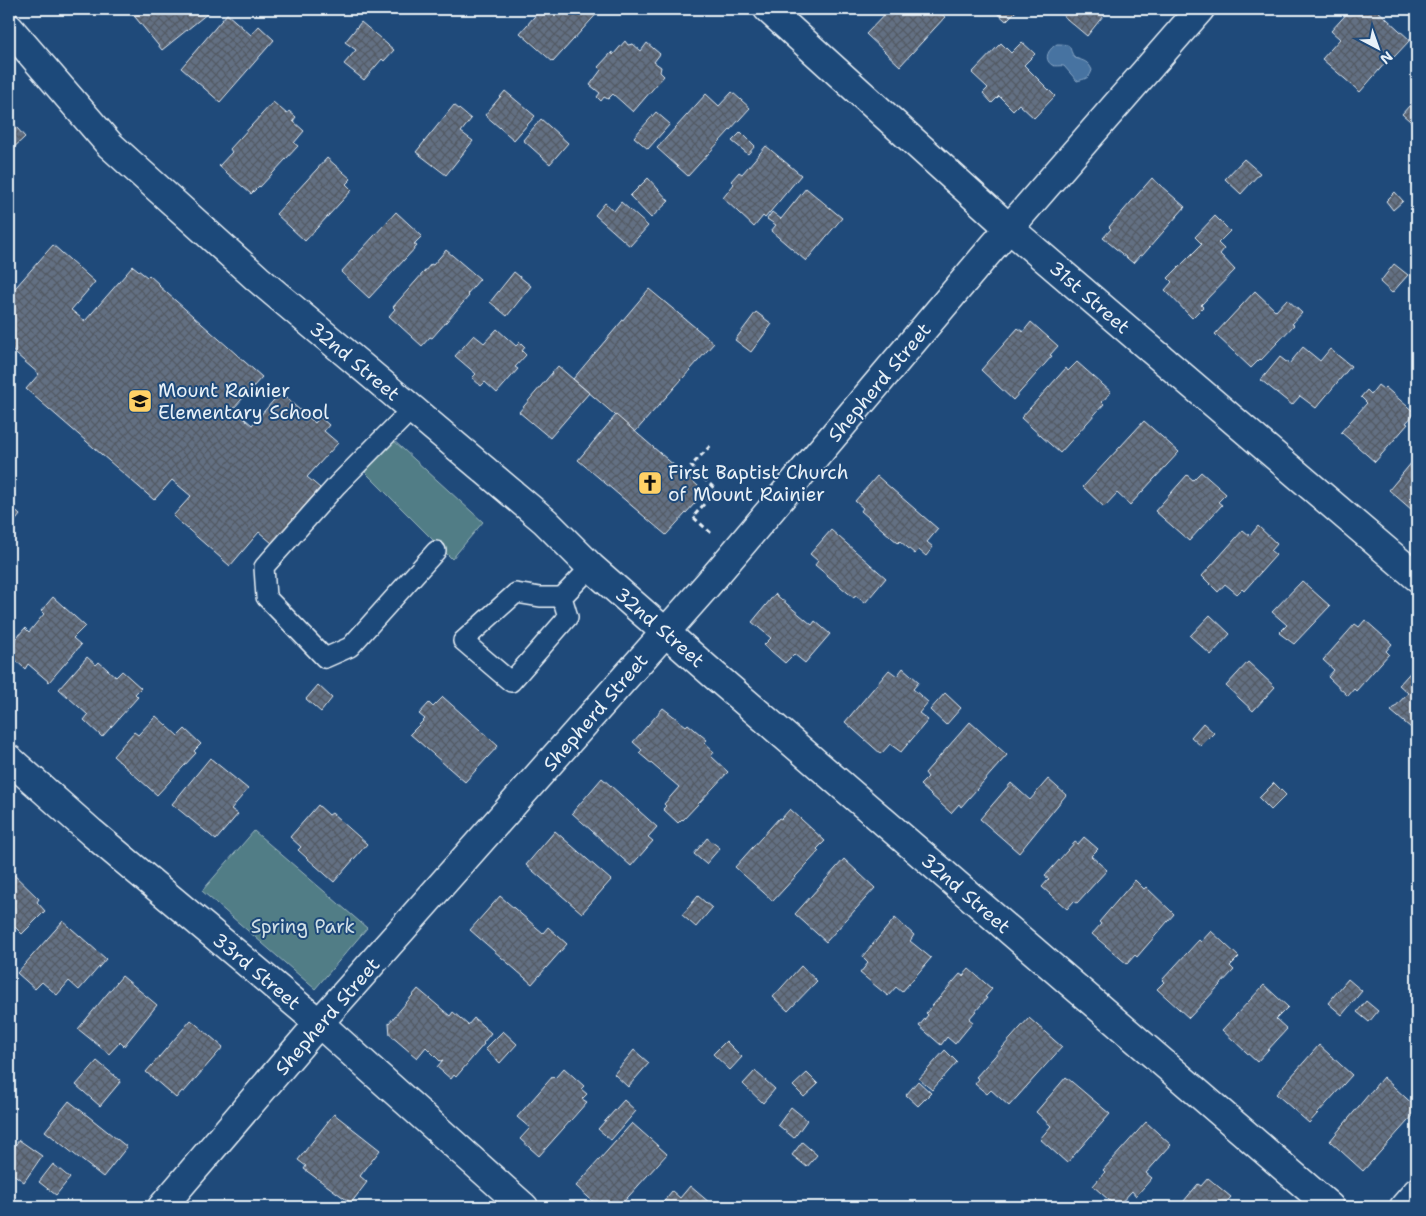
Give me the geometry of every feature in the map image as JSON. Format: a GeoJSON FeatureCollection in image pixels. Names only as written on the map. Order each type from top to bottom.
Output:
{"type":"FeatureCollection","features":[{"type":"Feature","properties":{"kind":"street","name":"31st Street"},"geometry":{"type":"LineString","coordinates":[[768,9],[1010,228],[1417,577]]}},
{"type":"Feature","properties":{"kind":"street","name":"Shepherd Street"},"geometry":{"type":"LineString","coordinates":[[162,1207],[319,1023],[715,575],[1010,228],[1200,9]]}},
{"type":"Feature","properties":{"kind":"street","name":"32nd Street"},"geometry":{"type":"LineString","coordinates":[[9,28],[110,145],[258,279],[546,521],[591,567],[665,632],[1330,1207]]}},
{"type":"Feature","properties":{"kind":"street","name":"33rd Street"},"geometry":{"type":"LineString","coordinates":[[9,759],[91,832],[319,1023],[524,1207]]}},
{"type":"Feature","properties":{"kind":"street"},"geometry":{"type":"LineString","coordinates":[[1404,1207],[1417,1192]]}},
{"type":"Feature","properties":{"kind":"lane"},"geometry":{"type":"LineString","coordinates":[[412,409],[337,485],[264,567],[266,597],[325,658],[350,648],[436,551]]}},
{"type":"Feature","properties":{"kind":"lane"},"geometry":{"type":"LineString","coordinates":[[562,597],[568,618],[511,682],[463,641],[516,593],[540,597],[562,597],[591,567]]}},
{"type":"Feature","properties":{"kind":"path"},"geometry":{"type":"LineString","coordinates":[[713,443],[691,466],[716,490],[693,517],[714,536]]}},
{"type":"Feature","properties":{"kind":"green space"},"geometry":{"type":"Polygon","coordinates":[[[392,439],[483,522],[452,559],[365,472],[392,439]]]}},
{"type":"Feature","properties":{"kind":"green space","name":"Spring Park"},"geometry":{"type":"Polygon","coordinates":[[[254,831],[367,928],[315,989],[202,891],[254,831]]]}},
{"type":"Feature","properties":{"kind":"water"},"geometry":{"type":"Polygon","coordinates":[[[1057,44],[1070,47],[1075,58],[1089,65],[1092,70],[1085,79],[1077,81],[1064,66],[1053,66],[1049,62],[1048,53],[1057,44]]]}},
{"type":"Feature","properties":{"kind":"building"},"geometry":{"type":"Polygon","coordinates":[[[135,9],[213,9],[162,50],[131,12],[135,9]]]}},
{"type":"Feature","properties":{"kind":"building"},"geometry":{"type":"Polygon","coordinates":[[[541,9],[601,9],[553,62],[520,33],[541,9]]]}},
{"type":"Feature","properties":{"kind":"building"},"geometry":{"type":"Polygon","coordinates":[[[890,9],[936,9],[945,17],[900,66],[866,34],[890,9]]]}},
{"type":"Feature","properties":{"kind":"building"},"geometry":{"type":"Polygon","coordinates":[[[993,9],[1018,9],[1006,21],[993,9]]]}},
{"type":"Feature","properties":{"kind":"building"},"geometry":{"type":"Polygon","coordinates":[[[1066,9],[1104,9],[1107,11],[1087,36],[1061,14],[1066,9]]]}},
{"type":"Feature","properties":{"kind":"building"},"geometry":{"type":"Polygon","coordinates":[[[1351,9],[1376,9],[1410,40],[1394,57],[1392,55],[1360,92],[1322,59],[1340,39],[1331,31],[1351,9]]]}},
{"type":"Feature","properties":{"kind":"building"},"geometry":{"type":"Polygon","coordinates":[[[227,14],[251,35],[259,26],[274,40],[220,102],[181,68],[227,14]]]}},
{"type":"Feature","properties":{"kind":"building"},"geometry":{"type":"Polygon","coordinates":[[[361,22],[394,50],[384,61],[382,59],[364,80],[344,64],[356,50],[345,42],[361,22]]]}},
{"type":"Feature","properties":{"kind":"building"},"geometry":{"type":"Polygon","coordinates":[[[625,41],[628,45],[633,44],[641,51],[647,43],[660,54],[654,62],[661,67],[660,72],[664,76],[633,112],[613,94],[608,99],[604,97],[601,101],[597,97],[600,93],[590,85],[601,70],[598,67],[612,52],[613,55],[625,41]]]}},
{"type":"Feature","properties":{"kind":"building"},"geometry":{"type":"Polygon","coordinates":[[[1022,42],[1035,54],[1024,65],[1055,96],[1034,118],[1019,104],[1013,110],[999,96],[992,103],[983,93],[988,88],[972,73],[1001,43],[1011,53],[1022,42]]]}},
{"type":"Feature","properties":{"kind":"building"},"geometry":{"type":"Polygon","coordinates":[[[505,91],[535,116],[514,140],[485,115],[505,91]]]}},
{"type":"Feature","properties":{"kind":"building"},"geometry":{"type":"Polygon","coordinates":[[[732,92],[750,108],[688,176],[657,148],[706,94],[719,106],[732,92]]]}},
{"type":"Feature","properties":{"kind":"building"},"geometry":{"type":"Polygon","coordinates":[[[1417,97],[1417,127],[1402,114],[1417,97]]]}},
{"type":"Feature","properties":{"kind":"building"},"geometry":{"type":"Polygon","coordinates":[[[273,102],[287,114],[289,111],[296,117],[293,121],[304,131],[294,143],[298,146],[260,187],[251,194],[219,166],[232,152],[230,149],[273,102]]]}},
{"type":"Feature","properties":{"kind":"building"},"geometry":{"type":"Polygon","coordinates":[[[454,105],[471,119],[461,132],[473,141],[446,175],[416,152],[454,105]]]}},
{"type":"Feature","properties":{"kind":"building"},"geometry":{"type":"Polygon","coordinates":[[[656,112],[670,124],[648,149],[634,137],[656,112]]]}},
{"type":"Feature","properties":{"kind":"building"},"geometry":{"type":"Polygon","coordinates":[[[9,119],[25,137],[9,152],[9,119]]]}},
{"type":"Feature","properties":{"kind":"building"},"geometry":{"type":"Polygon","coordinates":[[[541,119],[568,143],[550,164],[523,140],[541,119]]]}},
{"type":"Feature","properties":{"kind":"building"},"geometry":{"type":"Polygon","coordinates":[[[741,132],[755,146],[748,154],[732,141],[741,132]]]}},
{"type":"Feature","properties":{"kind":"building"},"geometry":{"type":"Polygon","coordinates":[[[766,146],[801,175],[765,218],[763,216],[754,227],[723,198],[734,184],[731,181],[739,172],[742,174],[766,146]]]}},
{"type":"Feature","properties":{"kind":"building"},"geometry":{"type":"Polygon","coordinates":[[[327,158],[351,179],[346,184],[352,190],[305,241],[276,214],[327,158]]]}},
{"type":"Feature","properties":{"kind":"building"},"geometry":{"type":"Polygon","coordinates":[[[1244,159],[1260,173],[1241,194],[1225,179],[1244,159]]]}},
{"type":"Feature","properties":{"kind":"building"},"geometry":{"type":"Polygon","coordinates":[[[648,178],[669,201],[651,218],[630,196],[648,178]]]}},
{"type":"Feature","properties":{"kind":"building"},"geometry":{"type":"Polygon","coordinates":[[[1152,178],[1185,207],[1142,256],[1140,255],[1133,263],[1103,238],[1111,229],[1109,227],[1152,178]]]}},
{"type":"Feature","properties":{"kind":"building"},"geometry":{"type":"Polygon","coordinates":[[[806,188],[842,218],[806,261],[771,231],[776,225],[767,219],[772,212],[781,219],[806,188]]]}},
{"type":"Feature","properties":{"kind":"building"},"geometry":{"type":"Polygon","coordinates":[[[1395,192],[1403,201],[1393,210],[1386,201],[1395,192]]]}},
{"type":"Feature","properties":{"kind":"building"},"geometry":{"type":"Polygon","coordinates":[[[621,202],[648,226],[630,246],[595,215],[605,203],[614,211],[621,202]]]}},
{"type":"Feature","properties":{"kind":"building"},"geometry":{"type":"Polygon","coordinates":[[[396,212],[422,236],[414,244],[417,246],[369,298],[341,272],[396,212]]]}},
{"type":"Feature","properties":{"kind":"building"},"geometry":{"type":"Polygon","coordinates":[[[1215,216],[1230,231],[1218,243],[1224,249],[1220,254],[1235,270],[1201,305],[1203,307],[1192,318],[1165,290],[1172,282],[1168,278],[1202,244],[1195,237],[1215,216]]]}},
{"type":"Feature","properties":{"kind":"building","name":"Mount Rainier Elementary School"},"geometry":{"type":"Polygon","coordinates":[[[53,245],[95,282],[71,310],[85,321],[133,266],[147,277],[149,275],[262,377],[233,409],[252,425],[280,393],[315,423],[320,417],[329,425],[324,431],[338,443],[307,477],[320,488],[272,543],[259,532],[230,566],[173,516],[191,496],[172,480],[154,500],[26,389],[39,374],[9,348],[9,295],[53,245]]]}},
{"type":"Feature","properties":{"kind":"building"},"geometry":{"type":"Polygon","coordinates":[[[446,250],[480,279],[467,294],[469,296],[432,338],[430,337],[422,346],[389,316],[395,309],[393,307],[446,250]]]}},
{"type":"Feature","properties":{"kind":"building"},"geometry":{"type":"Polygon","coordinates":[[[1394,264],[1408,275],[1392,293],[1380,282],[1394,264]]]}},
{"type":"Feature","properties":{"kind":"building"},"geometry":{"type":"Polygon","coordinates":[[[514,272],[531,286],[507,316],[490,302],[514,272]]]}},
{"type":"Feature","properties":{"kind":"building"},"geometry":{"type":"Polygon","coordinates":[[[649,289],[714,343],[635,432],[573,379],[649,289]]]}},
{"type":"Feature","properties":{"kind":"building"},"geometry":{"type":"Polygon","coordinates":[[[1255,291],[1276,311],[1287,299],[1302,313],[1292,324],[1294,325],[1251,368],[1215,334],[1255,291]]]}},
{"type":"Feature","properties":{"kind":"building"},"geometry":{"type":"Polygon","coordinates":[[[756,312],[772,324],[751,352],[735,340],[756,312]]]}},
{"type":"Feature","properties":{"kind":"building"},"geometry":{"type":"Polygon","coordinates":[[[1031,322],[1058,346],[1050,355],[1052,356],[1013,400],[981,370],[1018,328],[1023,332],[1031,322]]]}},
{"type":"Feature","properties":{"kind":"building"},"geometry":{"type":"Polygon","coordinates":[[[497,329],[516,346],[520,342],[525,347],[522,351],[526,355],[515,367],[518,369],[497,393],[485,382],[481,386],[472,378],[476,374],[455,356],[474,335],[484,343],[497,329]]]}},
{"type":"Feature","properties":{"kind":"building"},"geometry":{"type":"Polygon","coordinates":[[[1303,347],[1320,361],[1330,349],[1351,366],[1316,408],[1300,396],[1292,405],[1261,380],[1280,357],[1289,364],[1303,347]]]}},
{"type":"Feature","properties":{"kind":"building"},"geometry":{"type":"Polygon","coordinates":[[[1077,362],[1111,392],[1102,402],[1104,404],[1060,453],[1021,418],[1066,368],[1068,371],[1077,362]]]}},
{"type":"Feature","properties":{"kind":"building"},"geometry":{"type":"Polygon","coordinates":[[[558,366],[589,393],[550,438],[519,412],[558,366]]]}},
{"type":"Feature","properties":{"kind":"building"},"geometry":{"type":"Polygon","coordinates":[[[1378,385],[1383,389],[1385,387],[1415,413],[1406,423],[1408,424],[1375,462],[1341,432],[1367,403],[1361,397],[1367,390],[1371,394],[1378,385]]]}},
{"type":"Feature","properties":{"kind":"building","name":"First Baptist Church of Mount Rainier"},"geometry":{"type":"Polygon","coordinates":[[[616,415],[705,492],[666,535],[578,460],[616,415]]]}},
{"type":"Feature","properties":{"kind":"building"},"geometry":{"type":"Polygon","coordinates":[[[1144,421],[1179,452],[1130,505],[1117,493],[1104,507],[1083,487],[1144,421]]]}},
{"type":"Feature","properties":{"kind":"building"},"geometry":{"type":"Polygon","coordinates":[[[1417,456],[1417,503],[1412,510],[1389,490],[1417,456]]]}},
{"type":"Feature","properties":{"kind":"building"},"geometry":{"type":"Polygon","coordinates":[[[1201,472],[1226,494],[1218,502],[1222,505],[1189,541],[1155,511],[1187,475],[1193,480],[1201,472]]]}},
{"type":"Feature","properties":{"kind":"building"},"geometry":{"type":"Polygon","coordinates":[[[877,476],[938,529],[927,542],[933,547],[926,556],[919,550],[915,554],[900,541],[898,543],[861,511],[863,508],[855,501],[877,476]]]}},
{"type":"Feature","properties":{"kind":"building"},"geometry":{"type":"Polygon","coordinates":[[[9,505],[20,515],[9,529],[9,505]]]}},
{"type":"Feature","properties":{"kind":"building"},"geometry":{"type":"Polygon","coordinates":[[[1258,526],[1277,544],[1271,551],[1276,555],[1244,591],[1242,589],[1237,594],[1225,584],[1218,592],[1202,576],[1243,530],[1250,536],[1258,526]]]}},
{"type":"Feature","properties":{"kind":"building"},"geometry":{"type":"Polygon","coordinates":[[[831,530],[886,578],[865,603],[855,595],[854,598],[815,565],[818,561],[810,554],[831,530]]]}},
{"type":"Feature","properties":{"kind":"building"},"geometry":{"type":"Polygon","coordinates":[[[1302,581],[1330,606],[1294,644],[1279,633],[1287,625],[1272,612],[1302,581]]]}},
{"type":"Feature","properties":{"kind":"building"},"geometry":{"type":"Polygon","coordinates":[[[775,594],[812,625],[815,621],[830,634],[805,663],[794,654],[785,663],[764,645],[771,638],[752,622],[775,594]]]}},
{"type":"Feature","properties":{"kind":"building"},"geometry":{"type":"Polygon","coordinates":[[[53,597],[85,626],[73,638],[81,645],[49,682],[28,664],[25,669],[9,654],[9,646],[25,628],[29,632],[44,614],[41,611],[53,597]]]}},
{"type":"Feature","properties":{"kind":"building"},"geometry":{"type":"Polygon","coordinates":[[[1210,615],[1230,634],[1211,655],[1190,636],[1210,615]]]}},
{"type":"Feature","properties":{"kind":"building"},"geometry":{"type":"Polygon","coordinates":[[[1365,620],[1392,644],[1386,651],[1389,654],[1356,691],[1354,689],[1348,696],[1328,677],[1334,670],[1323,660],[1355,624],[1359,627],[1365,620]]]}},
{"type":"Feature","properties":{"kind":"building"},"geometry":{"type":"Polygon","coordinates":[[[87,657],[96,665],[99,662],[116,677],[122,671],[141,688],[135,694],[138,697],[102,737],[84,720],[88,715],[59,689],[87,657]]]}},
{"type":"Feature","properties":{"kind":"building"},"geometry":{"type":"Polygon","coordinates":[[[1248,662],[1275,687],[1253,711],[1226,686],[1248,662]]]}},
{"type":"Feature","properties":{"kind":"building"},"geometry":{"type":"Polygon","coordinates":[[[1416,666],[1417,733],[1391,711],[1408,693],[1399,685],[1416,666]]]}},
{"type":"Feature","properties":{"kind":"building"},"geometry":{"type":"Polygon","coordinates":[[[903,668],[919,682],[913,689],[928,702],[919,713],[928,720],[901,752],[890,744],[881,754],[845,722],[889,670],[897,676],[903,668]]]}},
{"type":"Feature","properties":{"kind":"building"},"geometry":{"type":"Polygon","coordinates":[[[318,685],[332,698],[321,712],[306,699],[318,685]]]}},
{"type":"Feature","properties":{"kind":"building"},"geometry":{"type":"Polygon","coordinates":[[[945,693],[961,708],[946,725],[930,710],[945,693]]]}},
{"type":"Feature","properties":{"kind":"building"},"geometry":{"type":"Polygon","coordinates":[[[443,697],[498,746],[465,782],[410,734],[425,719],[419,714],[429,703],[433,707],[443,697]]]}},
{"type":"Feature","properties":{"kind":"building"},"geometry":{"type":"Polygon","coordinates":[[[663,708],[686,726],[688,724],[707,740],[704,743],[714,752],[711,756],[728,772],[678,823],[663,809],[666,806],[664,804],[679,787],[639,753],[642,750],[633,742],[663,708]]]}},
{"type":"Feature","properties":{"kind":"building"},"geometry":{"type":"Polygon","coordinates":[[[156,716],[178,736],[185,729],[201,744],[194,751],[196,753],[157,795],[113,756],[134,732],[138,735],[156,716]]]}},
{"type":"Feature","properties":{"kind":"building"},"geometry":{"type":"Polygon","coordinates":[[[970,722],[1007,755],[961,807],[959,804],[951,813],[920,785],[928,777],[925,773],[970,722]]]}},
{"type":"Feature","properties":{"kind":"building"},"geometry":{"type":"Polygon","coordinates":[[[1203,723],[1214,733],[1201,746],[1191,737],[1203,723]]]}},
{"type":"Feature","properties":{"kind":"building"},"geometry":{"type":"Polygon","coordinates":[[[210,758],[248,789],[231,809],[238,814],[216,840],[172,804],[210,758]]]}},
{"type":"Feature","properties":{"kind":"building"},"geometry":{"type":"Polygon","coordinates":[[[602,778],[657,827],[648,837],[653,841],[631,866],[572,813],[602,778]]]}},
{"type":"Feature","properties":{"kind":"building"},"geometry":{"type":"Polygon","coordinates":[[[1048,779],[1066,795],[1019,853],[980,819],[1011,783],[1030,800],[1048,779]]]}},
{"type":"Feature","properties":{"kind":"building"},"geometry":{"type":"Polygon","coordinates":[[[1274,783],[1286,795],[1271,810],[1259,798],[1274,783]]]}},
{"type":"Feature","properties":{"kind":"building"},"geometry":{"type":"Polygon","coordinates":[[[318,805],[329,815],[332,813],[367,844],[334,882],[298,850],[301,847],[290,837],[318,805]]]}},
{"type":"Feature","properties":{"kind":"building"},"geometry":{"type":"Polygon","coordinates":[[[790,809],[825,841],[817,849],[819,851],[773,901],[735,867],[779,818],[781,819],[790,809]]]}},
{"type":"Feature","properties":{"kind":"building"},"geometry":{"type":"Polygon","coordinates":[[[555,831],[611,880],[582,913],[526,865],[555,831]]]}},
{"type":"Feature","properties":{"kind":"building"},"geometry":{"type":"Polygon","coordinates":[[[1084,837],[1098,849],[1091,856],[1107,870],[1077,903],[1074,901],[1067,909],[1042,887],[1049,879],[1045,876],[1075,842],[1078,844],[1084,837]]]}},
{"type":"Feature","properties":{"kind":"building"},"geometry":{"type":"Polygon","coordinates":[[[707,838],[720,848],[706,864],[694,854],[707,838]]]}},
{"type":"Feature","properties":{"kind":"building"},"geometry":{"type":"Polygon","coordinates":[[[844,859],[875,888],[826,942],[795,914],[844,859]]]}},
{"type":"Feature","properties":{"kind":"building"},"geometry":{"type":"Polygon","coordinates":[[[9,870],[39,899],[37,902],[45,911],[22,934],[15,927],[9,933],[9,870]]]}},
{"type":"Feature","properties":{"kind":"building"},"geometry":{"type":"Polygon","coordinates":[[[1135,880],[1144,889],[1146,887],[1174,914],[1137,957],[1135,955],[1127,964],[1092,934],[1101,924],[1099,922],[1135,880]]]}},
{"type":"Feature","properties":{"kind":"building"},"geometry":{"type":"Polygon","coordinates":[[[500,896],[543,933],[548,927],[567,944],[532,984],[470,930],[500,896]]]}},
{"type":"Feature","properties":{"kind":"building"},"geometry":{"type":"Polygon","coordinates":[[[698,896],[712,908],[696,927],[682,915],[698,896]]]}},
{"type":"Feature","properties":{"kind":"building"},"geometry":{"type":"Polygon","coordinates":[[[895,918],[914,935],[910,941],[931,958],[902,992],[896,987],[888,996],[860,973],[868,963],[862,957],[895,918]]]}},
{"type":"Feature","properties":{"kind":"building"},"geometry":{"type":"Polygon","coordinates":[[[63,921],[106,959],[79,990],[69,981],[57,995],[42,982],[35,989],[17,973],[63,921]]]}},
{"type":"Feature","properties":{"kind":"building"},"geometry":{"type":"Polygon","coordinates":[[[1211,931],[1239,957],[1230,966],[1234,970],[1189,1018],[1157,989],[1164,982],[1162,980],[1199,940],[1201,942],[1211,931]]]}},
{"type":"Feature","properties":{"kind":"building"},"geometry":{"type":"Polygon","coordinates":[[[801,966],[817,981],[788,1011],[773,997],[801,966]]]}},
{"type":"Feature","properties":{"kind":"building"},"geometry":{"type":"Polygon","coordinates":[[[969,969],[992,989],[985,997],[987,998],[969,1019],[973,1022],[955,1044],[947,1037],[941,1045],[919,1026],[928,1015],[926,1013],[960,974],[963,976],[969,969]]]}},
{"type":"Feature","properties":{"kind":"building"},"geometry":{"type":"Polygon","coordinates":[[[122,976],[157,1005],[124,1046],[120,1042],[109,1054],[78,1029],[122,976]]]}},
{"type":"Feature","properties":{"kind":"building"},"geometry":{"type":"Polygon","coordinates":[[[1348,979],[1362,991],[1342,1015],[1328,1003],[1348,979]]]}},
{"type":"Feature","properties":{"kind":"building"},"geometry":{"type":"Polygon","coordinates":[[[1264,985],[1288,1007],[1276,1019],[1287,1029],[1257,1062],[1222,1030],[1264,985]]]}},
{"type":"Feature","properties":{"kind":"building"},"geometry":{"type":"Polygon","coordinates":[[[418,989],[450,1016],[453,1012],[468,1025],[474,1018],[491,1033],[456,1077],[454,1075],[451,1079],[437,1067],[443,1060],[440,1061],[426,1047],[417,1058],[390,1035],[389,1023],[418,989]]]}},
{"type":"Feature","properties":{"kind":"building"},"geometry":{"type":"Polygon","coordinates":[[[1366,1001],[1378,1011],[1369,1022],[1357,1012],[1366,1001]]]}},
{"type":"Feature","properties":{"kind":"building"},"geometry":{"type":"Polygon","coordinates":[[[1029,1018],[1062,1047],[1009,1106],[991,1090],[987,1094],[975,1084],[979,1079],[976,1077],[1029,1018]]]}},
{"type":"Feature","properties":{"kind":"building"},"geometry":{"type":"Polygon","coordinates":[[[191,1020],[223,1047],[184,1092],[182,1091],[176,1098],[146,1072],[191,1020]]]}},
{"type":"Feature","properties":{"kind":"building"},"geometry":{"type":"Polygon","coordinates":[[[503,1031],[517,1044],[500,1063],[485,1049],[503,1031]]]}},
{"type":"Feature","properties":{"kind":"building"},"geometry":{"type":"Polygon","coordinates":[[[726,1041],[742,1057],[730,1070],[713,1054],[726,1041]]]}},
{"type":"Feature","properties":{"kind":"building"},"geometry":{"type":"Polygon","coordinates":[[[1319,1045],[1352,1075],[1309,1123],[1276,1094],[1319,1045]]]}},
{"type":"Feature","properties":{"kind":"building"},"geometry":{"type":"Polygon","coordinates":[[[634,1050],[649,1063],[628,1087],[614,1074],[634,1050]]]}},
{"type":"Feature","properties":{"kind":"building"},"geometry":{"type":"Polygon","coordinates":[[[945,1050],[957,1062],[932,1090],[919,1079],[945,1050]]]}},
{"type":"Feature","properties":{"kind":"building"},"geometry":{"type":"Polygon","coordinates":[[[97,1061],[121,1081],[100,1106],[76,1085],[97,1061]]]}},
{"type":"Feature","properties":{"kind":"building"},"geometry":{"type":"Polygon","coordinates":[[[564,1068],[584,1086],[581,1089],[587,1094],[582,1099],[587,1102],[539,1156],[520,1139],[530,1128],[517,1117],[553,1076],[555,1078],[564,1068]]]}},
{"type":"Feature","properties":{"kind":"building"},"geometry":{"type":"Polygon","coordinates":[[[755,1071],[775,1089],[763,1103],[743,1084],[755,1071]]]}},
{"type":"Feature","properties":{"kind":"building"},"geometry":{"type":"Polygon","coordinates":[[[807,1073],[818,1084],[804,1097],[793,1086],[807,1073]]]}},
{"type":"Feature","properties":{"kind":"building"},"geometry":{"type":"Polygon","coordinates":[[[1066,1077],[1110,1114],[1067,1163],[1040,1139],[1051,1126],[1036,1112],[1066,1077]]]}},
{"type":"Feature","properties":{"kind":"building"},"geometry":{"type":"Polygon","coordinates":[[[1383,1077],[1417,1108],[1417,1111],[1363,1171],[1330,1141],[1383,1077]]]}},
{"type":"Feature","properties":{"kind":"building"},"geometry":{"type":"Polygon","coordinates":[[[918,1081],[931,1093],[918,1106],[906,1095],[918,1081]]]}},
{"type":"Feature","properties":{"kind":"building"},"geometry":{"type":"Polygon","coordinates":[[[624,1100],[636,1111],[611,1140],[598,1129],[624,1100]]]}},
{"type":"Feature","properties":{"kind":"building"},"geometry":{"type":"Polygon","coordinates":[[[69,1101],[127,1147],[103,1177],[45,1131],[69,1101]]]}},
{"type":"Feature","properties":{"kind":"building"},"geometry":{"type":"Polygon","coordinates":[[[791,1107],[807,1120],[794,1138],[778,1125],[791,1107]]]}},
{"type":"Feature","properties":{"kind":"building"},"geometry":{"type":"Polygon","coordinates":[[[334,1114],[380,1150],[360,1176],[367,1182],[351,1203],[304,1169],[306,1166],[298,1160],[334,1114]]]}},
{"type":"Feature","properties":{"kind":"building"},"geometry":{"type":"Polygon","coordinates":[[[1146,1122],[1171,1145],[1146,1173],[1152,1178],[1136,1196],[1132,1191],[1117,1207],[1093,1186],[1105,1172],[1103,1170],[1146,1122]]]}},
{"type":"Feature","properties":{"kind":"building"},"geometry":{"type":"Polygon","coordinates":[[[632,1123],[667,1154],[619,1207],[599,1207],[576,1186],[632,1123]]]}},
{"type":"Feature","properties":{"kind":"building"},"geometry":{"type":"Polygon","coordinates":[[[19,1140],[42,1156],[24,1182],[9,1171],[9,1154],[19,1140]]]}},
{"type":"Feature","properties":{"kind":"building"},"geometry":{"type":"Polygon","coordinates":[[[802,1142],[817,1155],[807,1167],[792,1155],[802,1142]]]}},
{"type":"Feature","properties":{"kind":"building"},"geometry":{"type":"Polygon","coordinates":[[[53,1164],[70,1178],[56,1195],[39,1182],[53,1164]]]}},
{"type":"Feature","properties":{"kind":"building"},"geometry":{"type":"Polygon","coordinates":[[[1208,1178],[1231,1197],[1223,1206],[1225,1207],[1179,1207],[1198,1184],[1201,1186],[1208,1178]]]}},
{"type":"Feature","properties":{"kind":"building"},"geometry":{"type":"Polygon","coordinates":[[[690,1186],[710,1203],[706,1207],[659,1207],[672,1191],[680,1198],[690,1186]]]}},
{"type":"Feature","properties":{"kind":"place","name":"Mount Rainier Elementary School"},"geometry":{"type":"Point","coordinates":[140,401]}},
{"type":"Feature","properties":{"kind":"place","name":"First Baptist Church of Mount Rainier"},"geometry":{"type":"Point","coordinates":[650,483]}}]}
